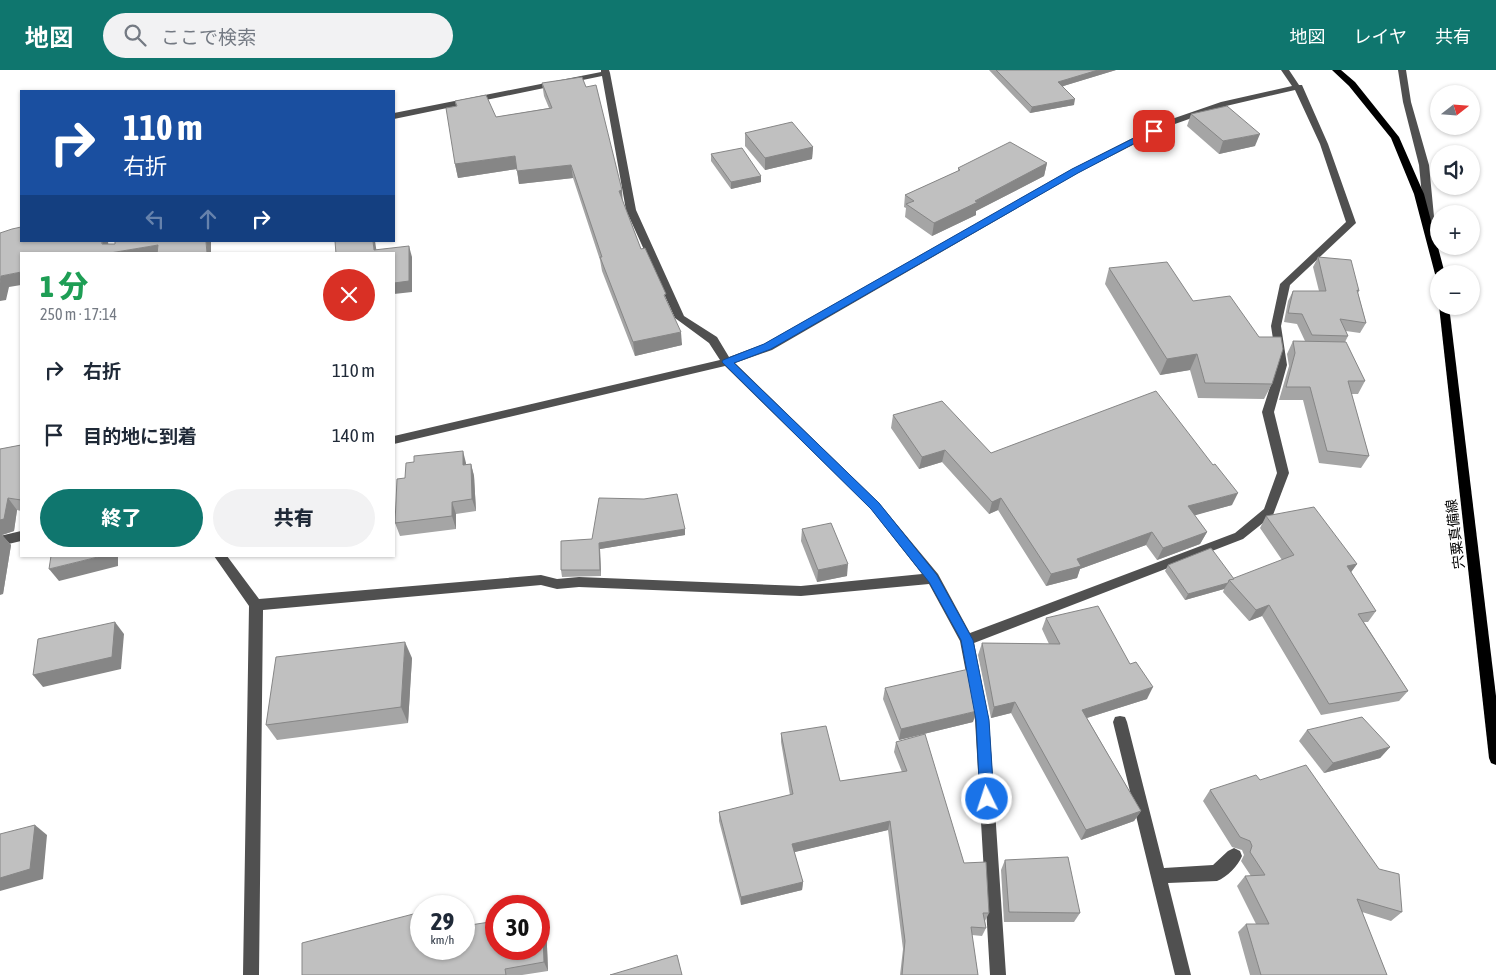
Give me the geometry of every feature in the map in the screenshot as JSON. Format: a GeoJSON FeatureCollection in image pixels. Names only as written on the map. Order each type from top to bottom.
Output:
{"type":"FeatureCollection","features":[{"type":"Feature","properties":{"kind":"main road"},"geometry":{"type":"LineString","coordinates":[[1336,70],[1352,84],[1395,136],[1419,194],[1430,234]]}},
{"type":"Feature","properties":{"kind":"main road","name":"宍粟真備線"},"geometry":{"type":"LineString","coordinates":[[1445,315],[1496,758]]}},
{"type":"Feature","properties":{"kind":"street"},"geometry":{"type":"LineString","coordinates":[[967,640],[1239,536],[1269,512],[1282,473],[1268,412],[1282,364],[1276,326],[1285,284],[1351,223],[1322,139],[1298,87],[1286,70]]}},
{"type":"Feature","properties":{"kind":"street"},"geometry":{"type":"LineString","coordinates":[[1402,70],[1407,102],[1424,165],[1430,228]]}},
{"type":"Feature","properties":{"kind":"street"},"geometry":{"type":"LineString","coordinates":[[395,116],[408,111],[605,72],[631,210],[680,318],[713,340],[727,362],[875,506],[933,578],[967,640],[982,720],[998,975]]}},
{"type":"Feature","properties":{"kind":"street"},"geometry":{"type":"LineString","coordinates":[[395,440],[727,362],[768,347],[1075,171],[1169,123],[1224,104],[1298,87]]}},
{"type":"Feature","properties":{"kind":"street"},"geometry":{"type":"LineString","coordinates":[[0,541],[20,536]]}},
{"type":"Feature","properties":{"kind":"street"},"geometry":{"type":"LineString","coordinates":[[221,557],[256,605],[251,975]]}},
{"type":"Feature","properties":{"kind":"street"},"geometry":{"type":"LineString","coordinates":[[256,605],[541,580],[557,584],[579,582],[801,591],[933,578]]}},
{"type":"Feature","properties":{"kind":"street"},"geometry":{"type":"LineString","coordinates":[[1120,722],[1183,975]]}},
{"type":"Feature","properties":{"kind":"street"},"geometry":{"type":"LineString","coordinates":[[1158,876],[1217,873],[1234,856]]}},
{"type":"Feature","properties":{"kind":"building"},"geometry":{"type":"Polygon","coordinates":[[[996,70],[1098,70],[1058,82],[1075,99],[1032,107],[996,70]]]}},
{"type":"Feature","properties":{"kind":"building"},"geometry":{"type":"Polygon","coordinates":[[[582,77],[586,87],[596,85],[622,190],[619,191],[641,249],[645,248],[681,332],[633,342],[600,257],[602,257],[571,165],[517,171],[515,156],[455,164],[446,108],[457,106],[455,101],[486,95],[496,117],[552,108],[542,83],[582,77]]]}},
{"type":"Feature","properties":{"kind":"building"},"geometry":{"type":"Polygon","coordinates":[[[1227,106],[1260,134],[1223,141],[1191,114],[1227,106]]]}},
{"type":"Feature","properties":{"kind":"building"},"geometry":{"type":"Polygon","coordinates":[[[792,122],[813,147],[765,158],[745,133],[792,122]]]}},
{"type":"Feature","properties":{"kind":"building"},"geometry":{"type":"Polygon","coordinates":[[[1010,142],[1047,163],[975,201],[978,202],[934,223],[906,204],[914,201],[905,195],[960,170],[958,168],[1010,142]]]}},
{"type":"Feature","properties":{"kind":"building"},"geometry":{"type":"Polygon","coordinates":[[[742,148],[761,176],[731,182],[711,154],[742,148]]]}},
{"type":"Feature","properties":{"kind":"building"},"geometry":{"type":"Polygon","coordinates":[[[20,227],[20,242],[102,242],[102,244],[115,244],[115,242],[206,242],[207,252],[157,252],[158,245],[116,252],[20,252],[20,272],[1,276],[0,283],[0,233],[20,227]]]}},
{"type":"Feature","properties":{"kind":"building"},"geometry":{"type":"Polygon","coordinates":[[[335,242],[373,242],[374,250],[409,246],[409,281],[395,283],[395,252],[336,252],[335,242]]]}},
{"type":"Feature","properties":{"kind":"building"},"geometry":{"type":"Polygon","coordinates":[[[1318,257],[1351,260],[1366,323],[1340,319],[1348,336],[1312,335],[1302,314],[1288,313],[1293,291],[1326,291],[1318,257]]]}},
{"type":"Feature","properties":{"kind":"building"},"geometry":{"type":"Polygon","coordinates":[[[1167,262],[1193,301],[1230,296],[1259,337],[1281,337],[1283,349],[1272,384],[1205,383],[1197,354],[1167,359],[1109,268],[1167,262]]]}},
{"type":"Feature","properties":{"kind":"building"},"geometry":{"type":"Polygon","coordinates":[[[1293,341],[1346,342],[1365,381],[1348,381],[1369,456],[1327,451],[1310,387],[1286,387],[1295,353],[1293,341]]]}},
{"type":"Feature","properties":{"kind":"building"},"geometry":{"type":"Polygon","coordinates":[[[1156,391],[1213,465],[1215,464],[1238,493],[1188,506],[1207,532],[1163,548],[1152,532],[1077,559],[1081,566],[1051,574],[1001,498],[992,502],[945,450],[922,457],[893,415],[942,401],[991,453],[1156,391]]]}},
{"type":"Feature","properties":{"kind":"building"},"geometry":{"type":"Polygon","coordinates":[[[20,445],[20,500],[8,498],[4,519],[0,520],[0,449],[20,445]]]}},
{"type":"Feature","properties":{"kind":"building"},"geometry":{"type":"Polygon","coordinates":[[[463,451],[463,465],[471,464],[472,499],[452,502],[452,516],[395,523],[397,479],[405,478],[406,463],[414,462],[414,456],[463,451]]]}},
{"type":"Feature","properties":{"kind":"building"},"geometry":{"type":"Polygon","coordinates":[[[677,494],[685,529],[599,543],[600,570],[561,570],[561,541],[592,539],[599,498],[644,499],[677,494]]]}},
{"type":"Feature","properties":{"kind":"building"},"geometry":{"type":"Polygon","coordinates":[[[1314,507],[1357,564],[1347,566],[1376,611],[1358,614],[1408,691],[1329,704],[1269,605],[1256,610],[1229,580],[1294,555],[1266,516],[1314,507]]]}},
{"type":"Feature","properties":{"kind":"building"},"geometry":{"type":"Polygon","coordinates":[[[831,523],[848,564],[818,570],[802,529],[831,523]]]}},
{"type":"Feature","properties":{"kind":"building"},"geometry":{"type":"Polygon","coordinates":[[[1211,548],[1234,579],[1229,580],[1228,583],[1188,594],[1168,565],[1211,548]]]}},
{"type":"Feature","properties":{"kind":"building"},"geometry":{"type":"Polygon","coordinates":[[[51,557],[98,557],[49,569],[51,557]]]}},
{"type":"Feature","properties":{"kind":"building"},"geometry":{"type":"Polygon","coordinates":[[[1098,606],[1130,664],[1136,662],[1153,687],[1082,710],[1141,811],[1086,830],[1015,702],[994,707],[982,643],[1060,644],[1046,618],[1098,606]]]}},
{"type":"Feature","properties":{"kind":"building"},"geometry":{"type":"Polygon","coordinates":[[[115,622],[112,657],[33,675],[38,639],[115,622]]]}},
{"type":"Feature","properties":{"kind":"building"},"geometry":{"type":"Polygon","coordinates":[[[405,642],[401,707],[266,725],[276,657],[405,642]]]}},
{"type":"Feature","properties":{"kind":"building"},"geometry":{"type":"Polygon","coordinates":[[[969,669],[977,711],[901,729],[885,688],[969,669]]]}},
{"type":"Feature","properties":{"kind":"building"},"geometry":{"type":"Polygon","coordinates":[[[1362,717],[1390,747],[1333,763],[1307,730],[1362,717]]]}},
{"type":"Feature","properties":{"kind":"building"},"geometry":{"type":"Polygon","coordinates":[[[826,726],[840,781],[907,771],[896,742],[925,734],[964,863],[986,862],[989,913],[983,913],[986,928],[971,927],[978,975],[902,975],[905,941],[890,821],[792,844],[803,882],[741,897],[719,812],[793,794],[781,733],[826,726]]]}},
{"type":"Feature","properties":{"kind":"building"},"geometry":{"type":"Polygon","coordinates":[[[1306,765],[1379,869],[1399,874],[1402,912],[1357,899],[1387,975],[1261,975],[1246,924],[1269,924],[1245,876],[1265,875],[1250,852],[1252,846],[1250,841],[1240,837],[1210,790],[1256,775],[1260,780],[1306,765]]]}},
{"type":"Feature","properties":{"kind":"building"},"geometry":{"type":"Polygon","coordinates":[[[35,825],[30,869],[0,878],[0,834],[35,825]]]}},
{"type":"Feature","properties":{"kind":"building"},"geometry":{"type":"Polygon","coordinates":[[[1068,857],[1080,913],[1009,912],[1005,860],[1068,857]]]}},
{"type":"Feature","properties":{"kind":"building"},"geometry":{"type":"Polygon","coordinates":[[[410,915],[410,960],[475,960],[475,924],[485,923],[485,960],[544,960],[544,962],[505,969],[506,975],[302,975],[302,943],[410,915]]]}},
{"type":"Feature","properties":{"kind":"building"},"geometry":{"type":"Polygon","coordinates":[[[677,955],[682,975],[610,975],[677,955]]]}},
{"type":"Feature","properties":{"kind":"route"},"geometry":{"type":"LineString","coordinates":[[987,799],[982,720],[967,640],[933,578],[875,506],[727,362],[768,347],[1075,171],[1154,131]]}}]}
